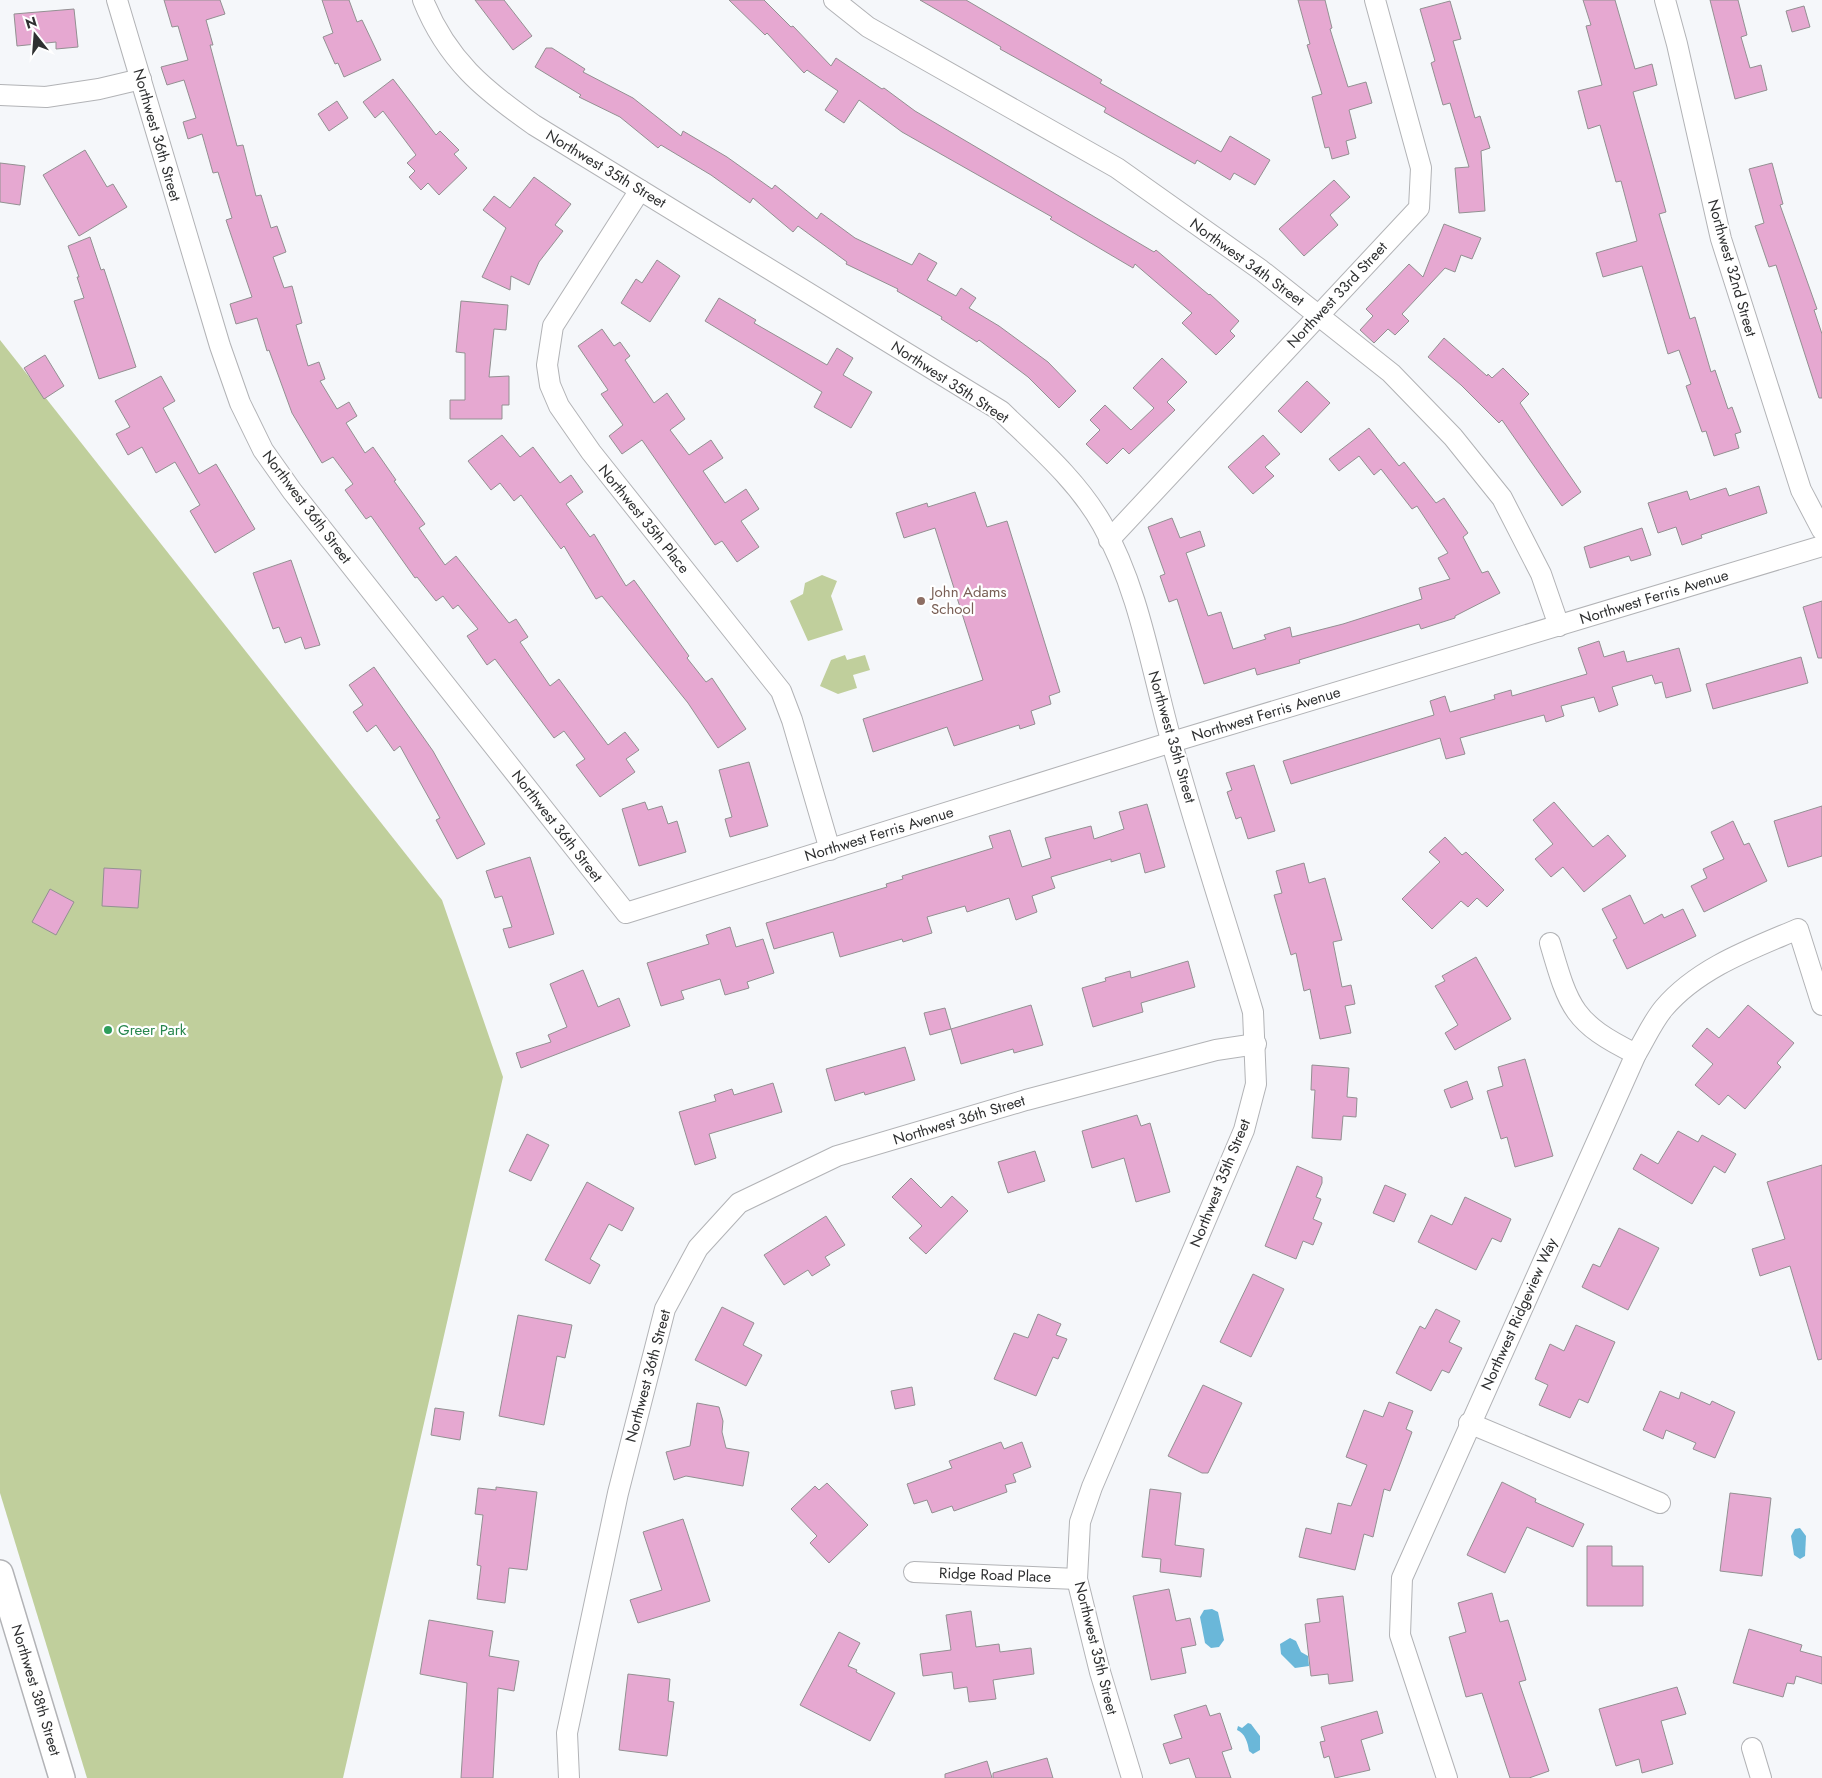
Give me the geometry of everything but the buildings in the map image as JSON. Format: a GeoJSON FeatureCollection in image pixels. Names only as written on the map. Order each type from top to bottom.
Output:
{"type":"FeatureCollection","features":[{"type":"Feature","properties":{"kind":"main road","name":"Northwest 38th Street"},"geometry":{"type":"LineString","coordinates":[[0,1573],[8,1626],[62,1778]]}},
{"type":"Feature","properties":{"kind":"street","name":"Northwest 36th Street"},"geometry":{"type":"LineString","coordinates":[[117,0],[220,346],[240,403],[263,450],[292,491],[626,913]]}},
{"type":"Feature","properties":{"kind":"street","name":"Northwest 35th Street"},"geometry":{"type":"LineString","coordinates":[[423,0],[442,38],[463,68],[495,98],[534,125],[1002,411],[1046,454],[1080,493],[1110,540],[1126,572],[1172,742],[1253,1012],[1256,1044],[1256,1084],[1244,1130],[1092,1487],[1080,1522],[1077,1578],[1100,1672],[1132,1778]]}},
{"type":"Feature","properties":{"kind":"street","name":"Northwest 34th Street"},"geometry":{"type":"LineString","coordinates":[[834,0],[868,27],[1117,168],[1261,270],[1391,373],[1453,437],[1502,498],[1541,574],[1559,626]]}},
{"type":"Feature","properties":{"kind":"street","name":"Northwest 33rd Street"},"geometry":{"type":"LineString","coordinates":[[1110,540],[1418,208],[1421,168],[1375,0]]}},
{"type":"Feature","properties":{"kind":"street","name":"Northwest 32nd Street"},"geometry":{"type":"LineString","coordinates":[[1665,0],[1677,44],[1721,240],[1801,490],[1822,530]]}},
{"type":"Feature","properties":{"kind":"street"},"geometry":{"type":"LineString","coordinates":[[0,95],[46,97],[99,89],[141,79]]}},
{"type":"Feature","properties":{"kind":"street","name":"Northwest 35th Place"},"geometry":{"type":"LineString","coordinates":[[640,190],[553,326],[547,365],[550,385],[559,406],[591,452],[781,691],[792,720],[830,850]]}},
{"type":"Feature","properties":{"kind":"street","name":"Northwest Ferris Avenue"},"geometry":{"type":"LineString","coordinates":[[626,913],[1172,742],[1822,546]]}},
{"type":"Feature","properties":{"kind":"street","name":"Northwest Ridgeview Way"},"geometry":{"type":"LineString","coordinates":[[1447,1778],[1400,1635],[1402,1578],[1636,1054],[1663,1009],[1691,980],[1749,950],[1798,929],[1822,1005]]}},
{"type":"Feature","properties":{"kind":"street"},"geometry":{"type":"LineString","coordinates":[[1550,943],[1564,990],[1579,1018],[1608,1040],[1636,1054]]}},
{"type":"Feature","properties":{"kind":"street","name":"Northwest 36th Street"},"geometry":{"type":"LineString","coordinates":[[569,1778],[567,1733],[618,1493],[665,1309],[698,1248],[739,1202],[837,1156],[1026,1100],[1216,1050],[1256,1044]]}},
{"type":"Feature","properties":{"kind":"street"},"geometry":{"type":"LineString","coordinates":[[1470,1423],[1660,1503]]}},
{"type":"Feature","properties":{"kind":"street","name":"Ridge Road Place"},"geometry":{"type":"LineString","coordinates":[[914,1572],[1077,1578]]}},
{"type":"Feature","properties":{"kind":"street"},"geometry":{"type":"LineString","coordinates":[[1752,1748],[1761,1778]]}},
{"type":"Feature","properties":{"kind":"green space","name":"Greer Park"},"geometry":{"type":"Polygon","coordinates":[[[0,340],[442,900],[503,1077],[343,1778],[87,1778],[0,1493],[0,340]]]}},
{"type":"Feature","properties":{"kind":"green space"},"geometry":{"type":"Polygon","coordinates":[[[822,575],[837,581],[831,596],[843,630],[808,641],[790,601],[803,594],[805,583],[822,575]]]}},
{"type":"Feature","properties":{"kind":"green space"},"geometry":{"type":"Polygon","coordinates":[[[845,655],[847,660],[865,655],[870,670],[853,675],[857,688],[838,694],[820,686],[831,660],[845,655]]]}},
{"type":"Feature","properties":{"kind":"water"},"geometry":{"type":"Polygon","coordinates":[[[1800,1528],[1806,1536],[1805,1556],[1800,1559],[1794,1555],[1791,1536],[1795,1529],[1800,1528]]]}},
{"type":"Feature","properties":{"kind":"water"},"geometry":{"type":"Polygon","coordinates":[[[1212,1609],[1218,1612],[1224,1640],[1219,1647],[1211,1648],[1205,1643],[1200,1617],[1204,1610],[1212,1609]]]}},
{"type":"Feature","properties":{"kind":"water"},"geometry":{"type":"Polygon","coordinates":[[[1290,1638],[1296,1641],[1301,1652],[1308,1656],[1309,1666],[1295,1668],[1281,1654],[1280,1644],[1290,1638]]]}},
{"type":"Feature","properties":{"kind":"water"},"geometry":{"type":"Polygon","coordinates":[[[1248,1723],[1251,1724],[1260,1736],[1260,1750],[1253,1754],[1249,1751],[1244,1736],[1237,1730],[1238,1726],[1242,1728],[1248,1723]]]}},
{"type":"Feature","properties":{"kind":"place","name":"John Adams School"},"geometry":{"type":"Point","coordinates":[921,601]}},
{"type":"Feature","properties":{"kind":"place","name":"Greer Park"},"geometry":{"type":"Point","coordinates":[108,1030]}}]}
